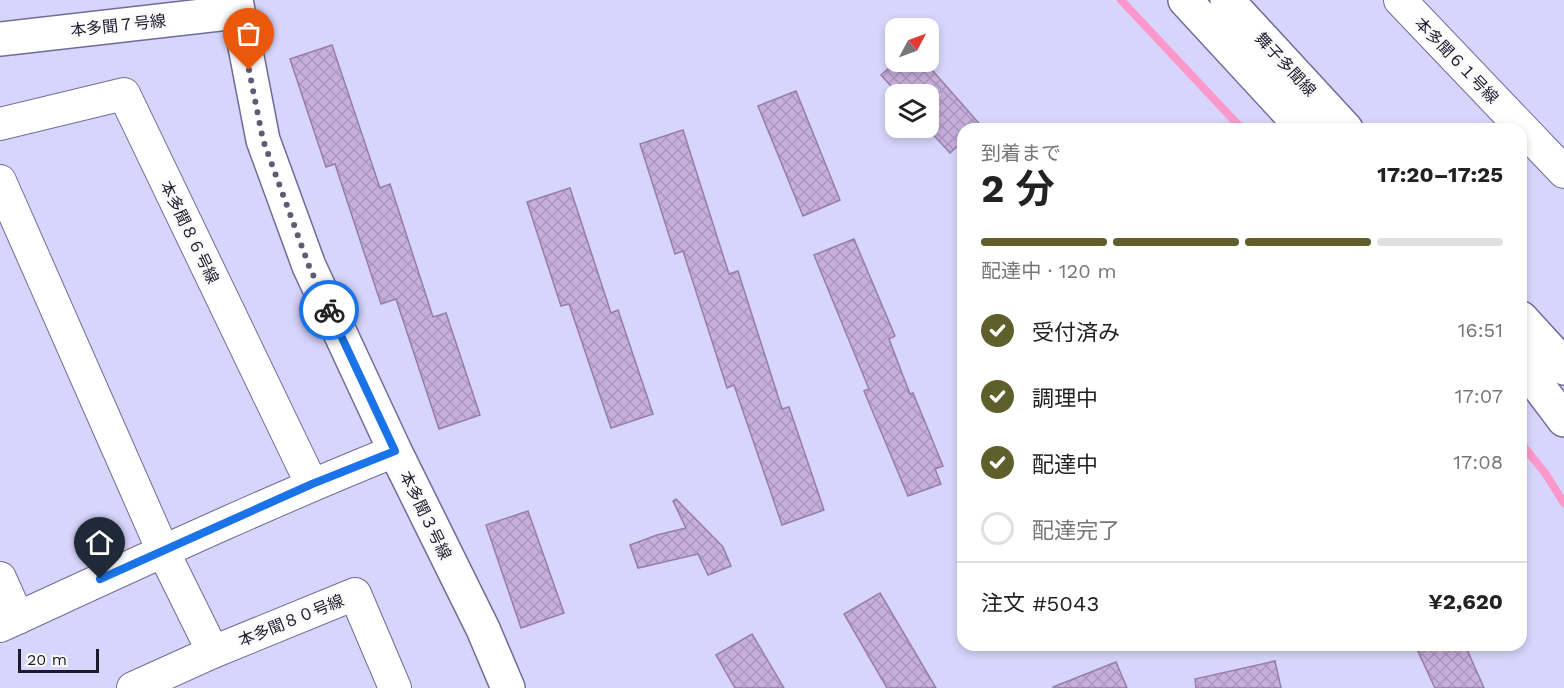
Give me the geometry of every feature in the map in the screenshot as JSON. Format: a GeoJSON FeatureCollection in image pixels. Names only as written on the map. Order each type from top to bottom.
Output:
{"type":"FeatureCollection","features":[{"type":"Feature","properties":{"kind":"street","name":"舞子多聞線"},"geometry":{"type":"LineString","coordinates":[[1227,0],[1340,123]]}},
{"type":"Feature","properties":{"kind":"street","name":"本多聞６１号線"},"geometry":{"type":"LineString","coordinates":[[1400,0],[1517,123]]}},
{"type":"Feature","properties":{"kind":"street","name":"舞子多聞線"},"geometry":{"type":"LineString","coordinates":[[1192,3],[1299,123]]}},
{"type":"Feature","properties":{"kind":"street","name":"本多聞７号線"},"geometry":{"type":"LineString","coordinates":[[0,39],[236,6]]}},
{"type":"Feature","properties":{"kind":"street","name":"本多聞３号線"},"geometry":{"type":"LineString","coordinates":[[236,6],[267,150],[309,266],[395,451],[483,629],[508,688]]}},
{"type":"Feature","properties":{"kind":"street","name":"本多聞８６号線"},"geometry":{"type":"LineString","coordinates":[[0,124],[124,94],[312,484]]}},
{"type":"Feature","properties":{"kind":"street","name":"本多聞６１号線"},"geometry":{"type":"LineString","coordinates":[[1527,133],[1564,172]]}},
{"type":"Feature","properties":{"kind":"street"},"geometry":{"type":"LineString","coordinates":[[0,181],[163,551],[213,652]]}},
{"type":"Feature","properties":{"kind":"street"},"geometry":{"type":"LineString","coordinates":[[1527,324],[1561,356],[1527,370]]}},
{"type":"Feature","properties":{"kind":"street"},"geometry":{"type":"LineString","coordinates":[[1527,371],[1564,420]]}},
{"type":"Feature","properties":{"kind":"street"},"geometry":{"type":"LineString","coordinates":[[0,579],[9,622],[312,484],[395,451]]}},
{"type":"Feature","properties":{"kind":"street","name":"本多聞８０号線"},"geometry":{"type":"LineString","coordinates":[[133,688],[213,652],[355,594],[395,688]]}},
{"type":"Feature","properties":{"kind":"building"},"geometry":{"type":"Polygon","coordinates":[[[332,45],[380,188],[390,184],[433,317],[446,313],[480,415],[439,429],[396,299],[381,304],[335,164],[326,167],[290,59],[332,45]]]}},
{"type":"Feature","properties":{"kind":"building"},"geometry":{"type":"Polygon","coordinates":[[[885,72],[934,72],[979,123],[957,123],[957,147],[950,153],[936,138],[939,138],[939,84],[889,84],[881,75],[885,72]]]}},
{"type":"Feature","properties":{"kind":"building"},"geometry":{"type":"Polygon","coordinates":[[[796,91],[840,200],[803,216],[758,106],[796,91]]]}},
{"type":"Feature","properties":{"kind":"building"},"geometry":{"type":"Polygon","coordinates":[[[683,130],[729,274],[738,271],[782,409],[789,407],[824,510],[782,525],[734,385],[727,388],[683,251],[675,254],[640,144],[683,130]]]}},
{"type":"Feature","properties":{"kind":"building"},"geometry":{"type":"Polygon","coordinates":[[[570,188],[611,313],[618,310],[653,414],[611,428],[569,304],[561,306],[527,202],[570,188]]]}},
{"type":"Feature","properties":{"kind":"building"},"geometry":{"type":"Polygon","coordinates":[[[854,239],[895,336],[889,339],[910,394],[913,393],[943,466],[935,469],[941,484],[908,496],[864,391],[869,389],[814,255],[854,239]]]}},
{"type":"Feature","properties":{"kind":"building"},"geometry":{"type":"Polygon","coordinates":[[[676,499],[723,547],[731,566],[708,575],[698,554],[638,568],[630,545],[686,528],[673,501],[676,499]]]}},
{"type":"Feature","properties":{"kind":"building"},"geometry":{"type":"Polygon","coordinates":[[[528,511],[564,613],[521,628],[486,525],[528,511]]]}},
{"type":"Feature","properties":{"kind":"building"},"geometry":{"type":"Polygon","coordinates":[[[880,593],[936,688],[887,688],[844,614],[880,593]]]}},
{"type":"Feature","properties":{"kind":"building"},"geometry":{"type":"Polygon","coordinates":[[[752,634],[784,688],[735,688],[716,655],[752,634]]]}},
{"type":"Feature","properties":{"kind":"building"},"geometry":{"type":"Polygon","coordinates":[[[1418,651],[1468,651],[1484,688],[1435,688],[1418,651]]]}},
{"type":"Feature","properties":{"kind":"building"},"geometry":{"type":"Polygon","coordinates":[[[1275,661],[1281,688],[1196,688],[1195,679],[1275,661]]]}},
{"type":"Feature","properties":{"kind":"building"},"geometry":{"type":"Polygon","coordinates":[[[1116,662],[1127,688],[1053,688],[1053,687],[1116,662]]]}},
{"type":"Feature","properties":{"kind":"waterway"},"geometry":{"type":"LineString","coordinates":[[1121,0],[1236,123]]}},
{"type":"Feature","properties":{"kind":"waterway"},"geometry":{"type":"LineString","coordinates":[[1527,450],[1564,503]]}},
{"type":"Feature","properties":{"kind":"way so far"},"geometry":{"type":"LineString","coordinates":[[249,70],[263,140],[309,266],[329,310]]}},
{"type":"Feature","properties":{"kind":"route"},"geometry":{"type":"LineString","coordinates":[[100,579],[312,484],[395,451],[329,310]]}}]}
